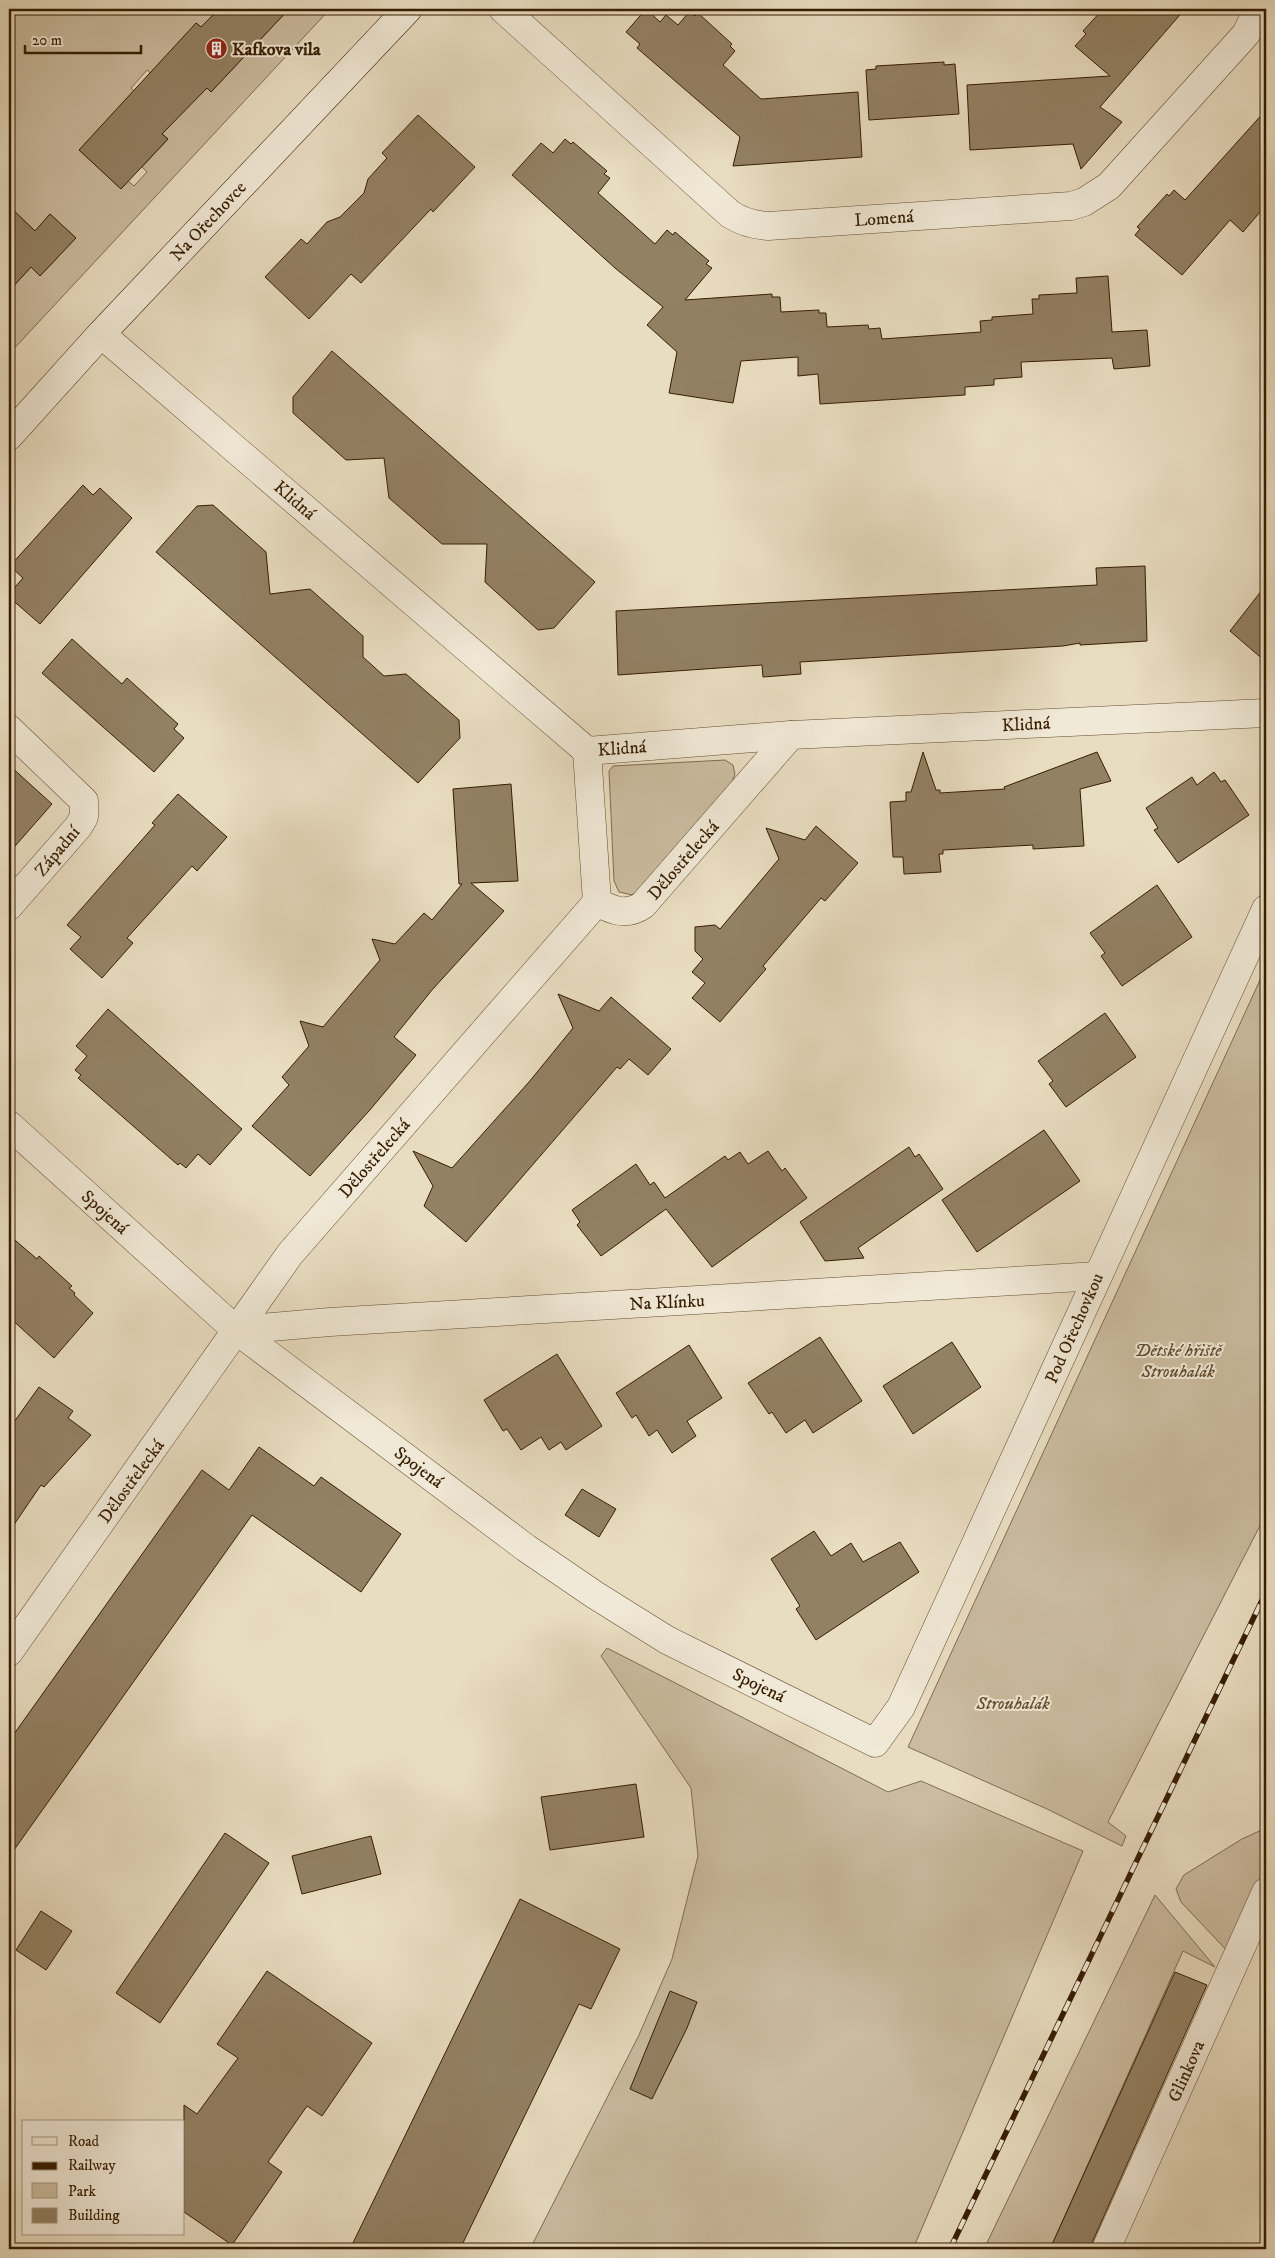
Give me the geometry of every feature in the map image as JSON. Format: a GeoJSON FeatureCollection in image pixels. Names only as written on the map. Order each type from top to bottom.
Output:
{"type":"FeatureCollection","features":[{"type":"Feature","properties":{"kind":"street","name":"Na Ořechovce"},"geometry":{"type":"LineString","coordinates":[[9,436],[101,334],[408,9]]}},
{"type":"Feature","properties":{"kind":"street","name":"Lomená"},"geometry":{"type":"LineString","coordinates":[[503,9],[730,214],[740,221],[752,225],[768,226],[1061,206],[1084,202],[1109,186],[1220,63],[1246,34],[1258,9]]}},
{"type":"Feature","properties":{"kind":"street","name":"Klidná"},"geometry":{"type":"LineString","coordinates":[[101,334],[587,751],[791,735],[1266,714]]}},
{"type":"Feature","properties":{"kind":"street","name":"Západní"},"geometry":{"type":"LineString","coordinates":[[9,729],[74,790],[84,802],[85,807],[84,817],[78,827],[9,906]]}},
{"type":"Feature","properties":{"kind":"street","name":"Dělostřelecká"},"geometry":{"type":"LineString","coordinates":[[9,1652],[187,1403],[290,1254],[597,902],[612,910],[626,912],[636,910],[643,905],[791,735]]}},
{"type":"Feature","properties":{"kind":"street"},"geometry":{"type":"LineString","coordinates":[[587,751],[597,902]]}},
{"type":"Feature","properties":{"kind":"street","name":"Pod Ořechovkou"},"geometry":{"type":"LineString","coordinates":[[875,1743],[901,1707],[1266,909]]}},
{"type":"Feature","properties":{"kind":"street","name":"Spojená"},"geometry":{"type":"LineString","coordinates":[[9,1125],[236,1330],[526,1548],[667,1640],[875,1743]]}},
{"type":"Feature","properties":{"kind":"street","name":"Na Klínku"},"geometry":{"type":"LineString","coordinates":[[236,1330],[330,1322],[1097,1276]]}},
{"type":"Feature","properties":{"kind":"street","name":"Glinkova"},"geometry":{"type":"LineString","coordinates":[[1106,2249],[1266,1892]]}},
{"type":"Feature","properties":{"kind":"green space"},"geometry":{"type":"Polygon","coordinates":[[[9,9],[219,9],[201,27],[196,23],[211,92],[289,9],[330,9],[9,354],[9,291],[31,267],[40,276],[58,257],[54,252],[55,250],[9,206],[9,9]],[[147,70],[131,88],[134,91],[79,150],[121,189],[128,181],[134,186],[147,172],[142,167],[168,139],[147,120],[187,108],[147,70]],[[50,214],[39,227],[64,250],[76,238],[50,214]]]}},
{"type":"Feature","properties":{"kind":"green space"},"geometry":{"type":"Polygon","coordinates":[[[725,760],[733,765],[735,774],[731,785],[637,892],[632,895],[619,892],[614,881],[609,771],[613,766],[725,760]]]}},
{"type":"Feature","properties":{"kind":"green space","name":"Strouhalák"},"geometry":{"type":"Polygon","coordinates":[[[1266,967],[1266,1514],[1108,1822],[1126,1836],[1122,1846],[1047,1809],[908,1747],[1266,967]]]}},
{"type":"Feature","properties":{"kind":"green space"},"geometry":{"type":"Polygon","coordinates":[[[607,1648],[888,1792],[921,1781],[1083,1851],[913,2249],[530,2249],[639,2035],[672,1959],[698,1856],[691,1788],[601,1656],[607,1648]]]}},
{"type":"Feature","properties":{"kind":"green space"},"geometry":{"type":"Polygon","coordinates":[[[1266,1828],[1266,1875],[1230,1954],[1181,1902],[1176,1889],[1184,1875],[1242,1839],[1266,1828]]]}},
{"type":"Feature","properties":{"kind":"green space"},"geometry":{"type":"Polygon","coordinates":[[[1155,1895],[1215,1967],[1183,1951],[1050,2249],[984,2249],[1155,1895]]]}},
{"type":"Feature","properties":{"kind":"building"},"geometry":{"type":"Polygon","coordinates":[[[219,9],[289,9],[211,92],[207,88],[162,134],[168,139],[121,189],[79,150],[196,23],[201,27],[219,9]]]}},
{"type":"Feature","properties":{"kind":"building"},"geometry":{"type":"Polygon","coordinates":[[[646,9],[660,22],[666,15],[678,25],[690,11],[695,16],[698,13],[732,44],[730,46],[735,51],[723,65],[761,99],[858,92],[862,157],[733,166],[740,137],[637,48],[640,44],[626,32],[646,9]]]}},
{"type":"Feature","properties":{"kind":"building"},"geometry":{"type":"Polygon","coordinates":[[[1103,9],[1185,9],[1100,107],[1122,122],[1081,169],[1073,144],[970,150],[967,85],[1110,76],[1075,46],[1086,34],[1083,31],[1103,9]]]}},
{"type":"Feature","properties":{"kind":"building"},"geometry":{"type":"Polygon","coordinates":[[[944,62],[944,65],[955,64],[959,114],[869,120],[866,70],[876,69],[876,66],[944,62]]]}},
{"type":"Feature","properties":{"kind":"building"},"geometry":{"type":"Polygon","coordinates":[[[1266,110],[1266,205],[1243,232],[1230,220],[1182,275],[1135,235],[1140,229],[1137,227],[1167,194],[1169,196],[1174,190],[1185,200],[1266,110]]]}},
{"type":"Feature","properties":{"kind":"building"},"geometry":{"type":"Polygon","coordinates":[[[418,115],[475,167],[433,212],[431,209],[361,283],[351,274],[309,319],[265,277],[301,239],[307,244],[327,222],[340,217],[364,193],[368,179],[387,158],[382,153],[418,115]]]}},
{"type":"Feature","properties":{"kind":"building"},"geometry":{"type":"Polygon","coordinates":[[[565,139],[571,144],[573,142],[607,171],[604,174],[610,178],[598,193],[655,244],[667,230],[673,235],[675,232],[709,261],[706,264],[712,268],[685,300],[772,294],[772,297],[780,297],[781,312],[819,310],[819,313],[826,313],[827,327],[868,325],[869,329],[880,328],[882,339],[981,332],[980,321],[992,320],[992,317],[1033,314],[1032,299],[1039,299],[1039,295],[1077,293],[1076,278],[1108,276],[1112,332],[1147,330],[1150,366],[1114,369],[1112,358],[1021,362],[1022,377],[994,379],[994,385],[965,387],[965,395],[820,404],[818,374],[798,376],[798,357],[741,361],[733,403],[669,393],[677,352],[647,325],[663,307],[615,268],[512,175],[541,143],[553,153],[565,139]]]}},
{"type":"Feature","properties":{"kind":"building"},"geometry":{"type":"Polygon","coordinates":[[[9,206],[35,231],[50,214],[76,238],[40,276],[31,267],[9,291],[9,206]]]}},
{"type":"Feature","properties":{"kind":"building"},"geometry":{"type":"Polygon","coordinates":[[[332,351],[595,582],[554,628],[538,630],[485,582],[487,544],[442,544],[389,498],[384,458],[346,460],[293,413],[293,397],[332,351]]]}},
{"type":"Feature","properties":{"kind":"building"},"geometry":{"type":"Polygon","coordinates":[[[83,485],[93,495],[100,488],[132,518],[40,624],[9,597],[9,594],[23,578],[10,566],[83,485]]]}},
{"type":"Feature","properties":{"kind":"building"},"geometry":{"type":"Polygon","coordinates":[[[213,505],[266,552],[270,594],[310,589],[363,636],[363,657],[384,676],[406,674],[459,720],[460,738],[418,783],[156,552],[197,506],[213,505]]]}},
{"type":"Feature","properties":{"kind":"building"},"geometry":{"type":"Polygon","coordinates":[[[1145,566],[1147,641],[1080,645],[1080,643],[1063,646],[800,662],[801,674],[763,677],[762,665],[618,675],[616,611],[1097,585],[1096,568],[1145,566]]]}},
{"type":"Feature","properties":{"kind":"building"},"geometry":{"type":"Polygon","coordinates":[[[1266,585],[1266,662],[1230,631],[1266,585]]]}},
{"type":"Feature","properties":{"kind":"building"},"geometry":{"type":"Polygon","coordinates":[[[72,639],[122,684],[127,678],[178,724],[174,729],[184,738],[154,772],[42,673],[72,639]]]}},
{"type":"Feature","properties":{"kind":"building"},"geometry":{"type":"Polygon","coordinates":[[[923,752],[936,790],[940,790],[940,793],[1005,789],[1004,787],[1097,752],[1111,781],[1080,789],[1084,846],[1033,849],[1033,845],[943,850],[943,854],[939,854],[941,872],[904,874],[903,857],[893,857],[890,802],[906,801],[906,792],[911,792],[923,752]]]}},
{"type":"Feature","properties":{"kind":"building"},"geometry":{"type":"Polygon","coordinates":[[[9,765],[52,804],[9,853],[9,765]]]}},
{"type":"Feature","properties":{"kind":"building"},"geometry":{"type":"Polygon","coordinates":[[[1214,772],[1221,782],[1225,780],[1249,815],[1178,863],[1154,830],[1158,828],[1146,808],[1192,777],[1197,785],[1214,772]]]}},
{"type":"Feature","properties":{"kind":"building"},"geometry":{"type":"Polygon","coordinates":[[[511,784],[518,881],[471,883],[504,911],[432,990],[394,1037],[416,1055],[369,1111],[310,1176],[252,1126],[289,1085],[282,1077],[309,1046],[300,1021],[323,1027],[380,960],[372,939],[395,944],[424,913],[432,920],[462,884],[459,884],[453,789],[511,784]]]}},
{"type":"Feature","properties":{"kind":"building"},"geometry":{"type":"Polygon","coordinates":[[[178,794],[227,837],[197,871],[192,866],[127,938],[133,943],[102,978],[70,949],[81,937],[67,925],[155,825],[152,823],[178,794]]]}},
{"type":"Feature","properties":{"kind":"building"},"geometry":{"type":"Polygon","coordinates":[[[816,826],[858,863],[825,901],[821,898],[763,966],[766,969],[720,1022],[692,998],[705,983],[692,972],[703,959],[695,951],[695,927],[715,925],[720,929],[779,859],[766,828],[805,840],[816,826]]]}},
{"type":"Feature","properties":{"kind":"building"},"geometry":{"type":"Polygon","coordinates":[[[1157,885],[1192,937],[1122,986],[1101,956],[1105,953],[1090,933],[1157,885]]]}},
{"type":"Feature","properties":{"kind":"building"},"geometry":{"type":"Polygon","coordinates":[[[558,994],[599,1011],[611,997],[671,1049],[648,1075],[629,1059],[620,1069],[617,1067],[466,1242],[424,1206],[433,1186],[413,1151],[452,1168],[529,1082],[573,1028],[558,994]]]}},
{"type":"Feature","properties":{"kind":"building"},"geometry":{"type":"Polygon","coordinates":[[[108,1009],[242,1129],[210,1165],[198,1154],[186,1168],[180,1163],[178,1165],[78,1078],[81,1075],[75,1070],[87,1056],[76,1046],[108,1009]]]}},
{"type":"Feature","properties":{"kind":"building"},"geometry":{"type":"Polygon","coordinates":[[[1105,1013],[1136,1057],[1066,1107],[1049,1084],[1053,1081],[1038,1061],[1105,1013]]]}},
{"type":"Feature","properties":{"kind":"building"},"geometry":{"type":"Polygon","coordinates":[[[1044,1130],[1080,1181],[977,1252],[942,1200],[1044,1130]]]}},
{"type":"Feature","properties":{"kind":"building"},"geometry":{"type":"Polygon","coordinates":[[[909,1147],[915,1157],[919,1154],[943,1189],[858,1248],[864,1258],[825,1261],[800,1222],[909,1147]]]}},
{"type":"Feature","properties":{"kind":"building"},"geometry":{"type":"Polygon","coordinates":[[[768,1151],[782,1171],[785,1168],[807,1198],[712,1267],[666,1209],[601,1256],[577,1225],[580,1222],[572,1210],[636,1164],[650,1185],[654,1182],[665,1198],[725,1156],[728,1160],[740,1152],[748,1164],[768,1151]]]}},
{"type":"Feature","properties":{"kind":"building"},"geometry":{"type":"Polygon","coordinates":[[[9,1235],[37,1259],[39,1256],[72,1286],[69,1288],[75,1293],[74,1295],[93,1313],[54,1358],[9,1317],[9,1235]]]}},
{"type":"Feature","properties":{"kind":"building"},"geometry":{"type":"Polygon","coordinates":[[[820,1337],[862,1401],[813,1433],[805,1420],[786,1433],[772,1412],[769,1414],[748,1383],[820,1337]]]}},
{"type":"Feature","properties":{"kind":"building"},"geometry":{"type":"Polygon","coordinates":[[[952,1342],[981,1387],[913,1434],[883,1386],[952,1342]]]}},
{"type":"Feature","properties":{"kind":"building"},"geometry":{"type":"Polygon","coordinates":[[[689,1345],[722,1398],[687,1421],[696,1436],[672,1453],[657,1430],[649,1436],[636,1415],[632,1418],[616,1393],[689,1345]]]}},
{"type":"Feature","properties":{"kind":"building"},"geometry":{"type":"Polygon","coordinates":[[[557,1354],[602,1426],[566,1450],[561,1442],[549,1450],[541,1437],[521,1450],[507,1429],[503,1431],[484,1400],[557,1354]]]}},
{"type":"Feature","properties":{"kind":"building"},"geometry":{"type":"Polygon","coordinates":[[[39,1387],[73,1411],[68,1418],[91,1435],[44,1487],[41,1485],[9,1532],[9,1429],[39,1387]]]}},
{"type":"Feature","properties":{"kind":"building"},"geometry":{"type":"Polygon","coordinates":[[[259,1447],[314,1486],[321,1477],[401,1534],[361,1592],[252,1515],[9,1857],[9,1741],[202,1470],[229,1490],[259,1447]]]}},
{"type":"Feature","properties":{"kind":"building"},"geometry":{"type":"Polygon","coordinates":[[[582,1489],[616,1509],[599,1537],[565,1515],[582,1489]]]}},
{"type":"Feature","properties":{"kind":"building"},"geometry":{"type":"Polygon","coordinates":[[[814,1531],[831,1556],[851,1543],[863,1562],[900,1542],[919,1572],[816,1640],[796,1609],[800,1606],[771,1559],[814,1531]]]}},
{"type":"Feature","properties":{"kind":"building"},"geometry":{"type":"Polygon","coordinates":[[[636,1784],[644,1837],[550,1850],[541,1797],[636,1784]]]}},
{"type":"Feature","properties":{"kind":"building"},"geometry":{"type":"Polygon","coordinates":[[[225,1833],[269,1863],[160,2023],[116,1993],[225,1833]]]}},
{"type":"Feature","properties":{"kind":"building"},"geometry":{"type":"Polygon","coordinates":[[[371,1836],[381,1874],[302,1894],[292,1856],[371,1836]]]}},
{"type":"Feature","properties":{"kind":"building"},"geometry":{"type":"Polygon","coordinates":[[[520,1899],[620,1949],[591,2009],[579,2004],[460,2249],[350,2249],[520,1899]]]}},
{"type":"Feature","properties":{"kind":"building"},"geometry":{"type":"Polygon","coordinates":[[[41,1911],[72,1931],[46,1970],[16,1950],[41,1911]]]}},
{"type":"Feature","properties":{"kind":"building"},"geometry":{"type":"Polygon","coordinates":[[[267,1971],[372,2043],[322,2116],[307,2106],[268,2162],[282,2172],[232,2245],[185,2213],[184,2105],[197,2114],[238,2058],[217,2044],[267,1971]]]}},
{"type":"Feature","properties":{"kind":"building"},"geometry":{"type":"Polygon","coordinates":[[[1175,1972],[1207,1985],[1091,2245],[1089,2249],[1050,2249],[1175,1972]]]}},
{"type":"Feature","properties":{"kind":"building"},"geometry":{"type":"Polygon","coordinates":[[[670,1991],[697,2002],[687,2028],[652,2099],[630,2089],[670,1991]]]}},
{"type":"Feature","properties":{"kind":"railway"},"geometry":{"type":"LineString","coordinates":[[950,2249],[1266,1592]]}},
{"type":"Feature","properties":{"kind":"place","name":"Kafkova vila"},"geometry":{"type":"Point","coordinates":[216,49]}},
{"type":"Feature","properties":{"kind":"park label","name":"Dětské hřiště Strouhalák"},"geometry":{"type":"Point","coordinates":[1178,1360]}}]}
